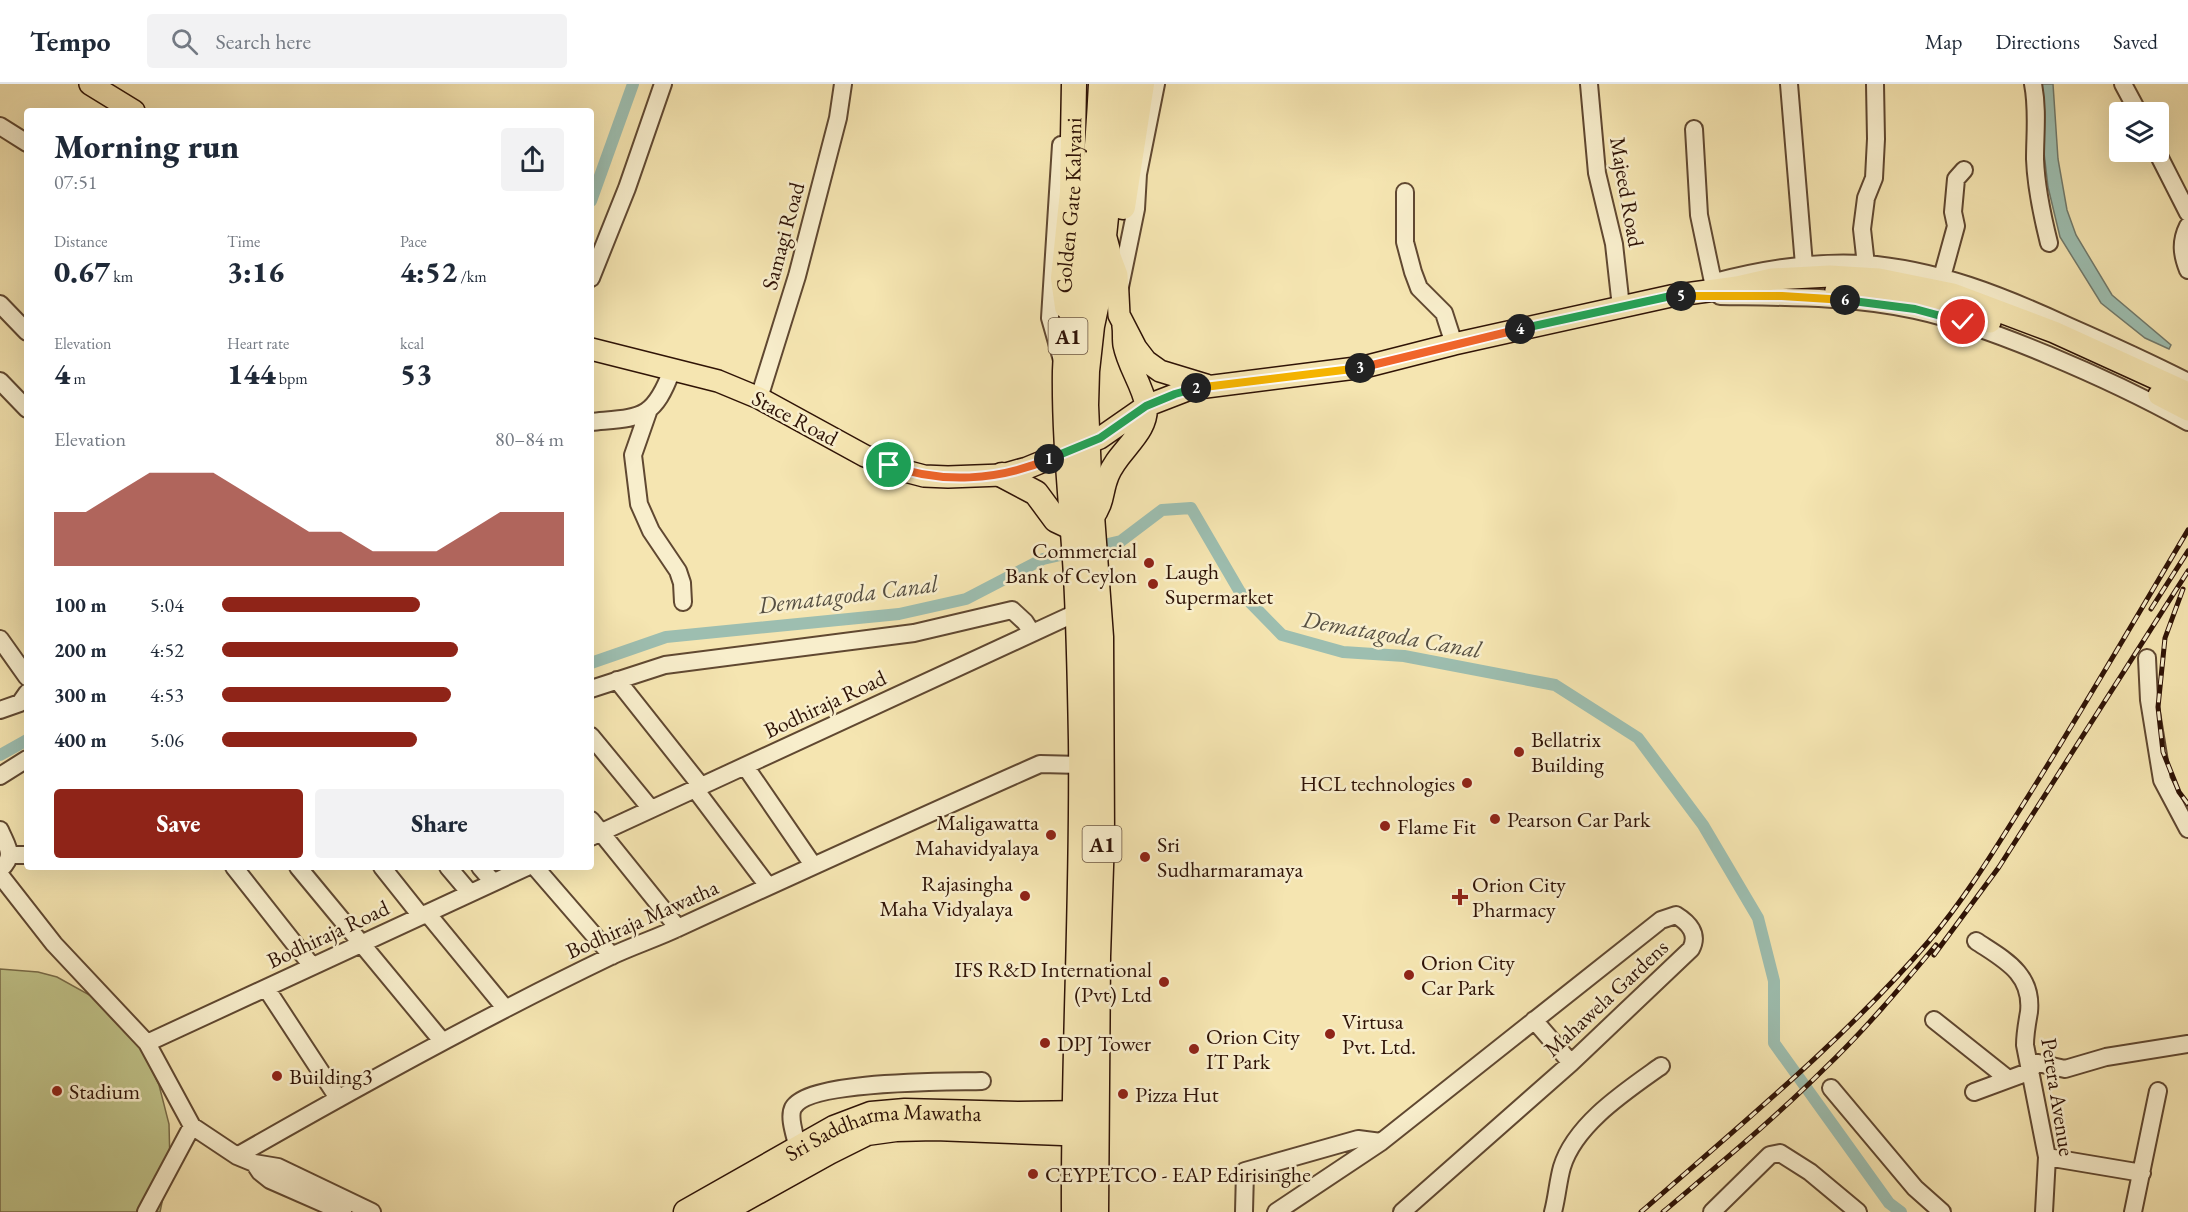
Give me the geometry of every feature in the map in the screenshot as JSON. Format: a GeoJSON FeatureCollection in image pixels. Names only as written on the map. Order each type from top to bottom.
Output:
{"type":"FeatureCollection","features":[{"type":"Feature","properties":{"kind":"highway","name":"Golden Gate Kalyani"},"geometry":{"type":"LineString","coordinates":[[1070,327],[1063,278],[1072,192],[1074,84]]}},
{"type":"Feature","properties":{"kind":"highway","name":"A1"},"geometry":{"type":"LineString","coordinates":[[1087,1130],[1102,845],[1101,637],[1086,575],[1077,447],[1065,372],[1070,327],[1089,223],[1101,84]]}},
{"type":"Feature","properties":{"kind":"highway","name":"A1"},"geometry":{"type":"LineString","coordinates":[[1077,447],[1087,387],[1089,348],[1108,251],[1104,236],[1120,84]]}},
{"type":"Feature","properties":{"kind":"highway","name":"Golden Gate Kalyani"},"geometry":{"type":"LineString","coordinates":[[1108,251],[1116,237],[1120,221],[1142,84]]}},
{"type":"Feature","properties":{"kind":"highway"},"geometry":{"type":"LineString","coordinates":[[1002,475],[1036,493],[1056,520],[1083,527]]}},
{"type":"Feature","properties":{"kind":"highway","name":"A1"},"geometry":{"type":"LineString","coordinates":[[1086,575],[1078,612],[1081,765],[1079,948],[1087,1130]]}},
{"type":"Feature","properties":{"kind":"highway","name":"Sri Saddharma Mawatha"},"geometry":{"type":"LineString","coordinates":[[686,1212],[854,1119],[879,1112],[1018,1114],[1087,1130]]}},
{"type":"Feature","properties":{"kind":"highway","name":"Sri Saddharma Mawatha"},"geometry":{"type":"LineString","coordinates":[[721,1212],[867,1133],[896,1129],[935,1128],[1087,1130]]}},
{"type":"Feature","properties":{"kind":"highway"},"geometry":{"type":"LineString","coordinates":[[1074,1212],[1073,1161],[1087,1130]]}},
{"type":"Feature","properties":{"kind":"highway"},"geometry":{"type":"LineString","coordinates":[[1087,1130],[1096,1212]]}},
{"type":"Feature","properties":{"kind":"main road"},"geometry":{"type":"LineString","coordinates":[[90,84],[129,108]]}},
{"type":"Feature","properties":{"kind":"main road"},"geometry":{"type":"LineString","coordinates":[[1108,251],[1116,267],[1119,315],[1136,348],[1152,366],[1179,378],[1210,386]]}},
{"type":"Feature","properties":{"kind":"main road"},"geometry":{"type":"LineString","coordinates":[[1737,287],[1772,279],[1830,276],[1880,279],[1953,294],[2054,332],[2188,393]]}},
{"type":"Feature","properties":{"kind":"main road"},"geometry":{"type":"LineString","coordinates":[[1737,287],[1824,289],[1911,297],[1994,323],[2037,340],[2188,410]]}},
{"type":"Feature","properties":{"kind":"main road","name":"Stace Road"},"geometry":{"type":"LineString","coordinates":[[594,350],[718,381],[759,398],[865,456],[904,471],[924,476],[948,477],[1002,475],[1034,465],[1100,438],[1146,406],[1190,389],[1364,368],[1454,344],[1671,296],[1737,287]]}},
{"type":"Feature","properties":{"kind":"main road"},"geometry":{"type":"LineString","coordinates":[[1083,527],[1103,500],[1107,476],[1114,463],[1143,428],[1146,406],[1124,346],[1123,326]]}},
{"type":"Feature","properties":{"kind":"main road"},"geometry":{"type":"LineString","coordinates":[[1087,1130],[1101,1212]]}},
{"type":"Feature","properties":{"kind":"main road"},"geometry":{"type":"LineString","coordinates":[[1068,1212],[1073,1161]]}},
{"type":"Feature","properties":{"kind":"street"},"geometry":{"type":"LineString","coordinates":[[594,270],[627,188],[663,84]]}},
{"type":"Feature","properties":{"kind":"street","name":"Samagi Road"},"geometry":{"type":"LineString","coordinates":[[759,398],[797,276],[838,118],[843,84]]}},
{"type":"Feature","properties":{"kind":"street"},"geometry":{"type":"LineString","coordinates":[[1063,84],[1061,165],[1050,318],[1065,372]]}},
{"type":"Feature","properties":{"kind":"street"},"geometry":{"type":"LineString","coordinates":[[1118,301],[1136,209],[1138,174],[1156,84]]}},
{"type":"Feature","properties":{"kind":"street","name":"Majeed Road"},"geometry":{"type":"LineString","coordinates":[[1589,84],[1597,173],[1614,244],[1621,307]]}},
{"type":"Feature","properties":{"kind":"street"},"geometry":{"type":"LineString","coordinates":[[1789,84],[1804,265]]}},
{"type":"Feature","properties":{"kind":"street"},"geometry":{"type":"LineString","coordinates":[[1866,264],[1862,229],[1866,198],[1874,178],[1875,84]]}},
{"type":"Feature","properties":{"kind":"street"},"geometry":{"type":"LineString","coordinates":[[2033,84],[2036,113],[2035,161],[2039,203],[2049,243]]}},
{"type":"Feature","properties":{"kind":"street"},"geometry":{"type":"LineString","coordinates":[[2123,84],[2133,102]]}},
{"type":"Feature","properties":{"kind":"street"},"geometry":{"type":"LineString","coordinates":[[0,126],[24,141]]}},
{"type":"Feature","properties":{"kind":"street"},"geometry":{"type":"LineString","coordinates":[[1694,129],[1699,215],[1713,282]]}},
{"type":"Feature","properties":{"kind":"street"},"geometry":{"type":"LineString","coordinates":[[2162,162],[2188,213]]}},
{"type":"Feature","properties":{"kind":"street"},"geometry":{"type":"LineString","coordinates":[[1942,277],[1956,226],[1953,212],[1956,179],[1964,170]]}},
{"type":"Feature","properties":{"kind":"street"},"geometry":{"type":"LineString","coordinates":[[1405,192],[1406,243],[1413,272],[1419,288],[1444,313],[1454,344]]}},
{"type":"Feature","properties":{"kind":"street"},"geometry":{"type":"LineString","coordinates":[[2188,226],[2182,238],[2182,257],[2188,270]]}},
{"type":"Feature","properties":{"kind":"street"},"geometry":{"type":"LineString","coordinates":[[1671,296],[1750,273],[1804,265],[1866,264],[1942,277],[1982,290],[2050,318],[2188,382]]}},
{"type":"Feature","properties":{"kind":"street"},"geometry":{"type":"LineString","coordinates":[[1671,296],[1825,298],[1915,309],[1963,322],[2010,339],[2133,393],[2188,422]]}},
{"type":"Feature","properties":{"kind":"street"},"geometry":{"type":"LineString","coordinates":[[0,304],[24,329]]}},
{"type":"Feature","properties":{"kind":"street"},"geometry":{"type":"LineString","coordinates":[[672,370],[658,400],[648,412],[633,455],[639,504],[651,531],[678,571],[682,583],[683,602]]}},
{"type":"Feature","properties":{"kind":"street"},"geometry":{"type":"LineString","coordinates":[[0,381],[24,406]]}},
{"type":"Feature","properties":{"kind":"street"},"geometry":{"type":"LineString","coordinates":[[594,422],[648,412]]}},
{"type":"Feature","properties":{"kind":"street"},"geometry":{"type":"LineString","coordinates":[[594,688],[666,666],[914,633],[1012,610],[1025,622],[1032,633]]}},
{"type":"Feature","properties":{"kind":"street","name":"Bodhiraja Road"},"geometry":{"type":"LineString","coordinates":[[594,830],[651,809],[698,788],[1078,612]]}},
{"type":"Feature","properties":{"kind":"street"},"geometry":{"type":"LineString","coordinates":[[0,639],[24,673]]}},
{"type":"Feature","properties":{"kind":"street"},"geometry":{"type":"LineString","coordinates":[[2147,658],[2149,700],[2162,780],[2188,829]]}},
{"type":"Feature","properties":{"kind":"street"},"geometry":{"type":"LineString","coordinates":[[616,680],[698,788],[768,886]]}},
{"type":"Feature","properties":{"kind":"street"},"geometry":{"type":"LineString","coordinates":[[0,710],[20,703],[24,697]]}},
{"type":"Feature","properties":{"kind":"street"},"geometry":{"type":"LineString","coordinates":[[594,740],[651,809]]}},
{"type":"Feature","properties":{"kind":"street"},"geometry":{"type":"LineString","coordinates":[[0,776],[24,761]]}},
{"type":"Feature","properties":{"kind":"street","name":"Bodhiraja Mawatha"},"geometry":{"type":"LineString","coordinates":[[237,1156],[442,1041],[612,956],[1040,764],[1081,765]]}},
{"type":"Feature","properties":{"kind":"street"},"geometry":{"type":"LineString","coordinates":[[745,766],[813,865]]}},
{"type":"Feature","properties":{"kind":"street"},"geometry":{"type":"LineString","coordinates":[[0,830],[19,855],[0,870]]}},
{"type":"Feature","properties":{"kind":"street"},"geometry":{"type":"LineString","coordinates":[[594,830],[678,928]]}},
{"type":"Feature","properties":{"kind":"street"},"geometry":{"type":"LineString","coordinates":[[236,870],[312,966]]}},
{"type":"Feature","properties":{"kind":"street"},"geometry":{"type":"LineString","coordinates":[[300,870],[442,1041]]}},
{"type":"Feature","properties":{"kind":"street"},"geometry":{"type":"LineString","coordinates":[[385,870],[505,1008]]}},
{"type":"Feature","properties":{"kind":"street"},"geometry":{"type":"LineString","coordinates":[[451,870],[470,893]]}},
{"type":"Feature","properties":{"kind":"street"},"geometry":{"type":"LineString","coordinates":[[483,870],[494,882]]}},
{"type":"Feature","properties":{"kind":"street","name":"Bodhiraja Road"},"geometry":{"type":"LineString","coordinates":[[147,1042],[520,870]]}},
{"type":"Feature","properties":{"kind":"street"},"geometry":{"type":"LineString","coordinates":[[537,870],[612,956]]}},
{"type":"Feature","properties":{"kind":"street"},"geometry":{"type":"LineString","coordinates":[[0,875],[54,944],[147,1042],[192,1126],[237,1156],[254,1163],[278,1167],[330,1199],[343,1212]]}},
{"type":"Feature","properties":{"kind":"street","name":"Mahawela Gardens"},"geometry":{"type":"LineString","coordinates":[[1276,1212],[1381,1142],[1661,920],[1676,915],[1686,921],[1693,930],[1695,942],[1690,950],[1570,1063],[1402,1212]]}},
{"type":"Feature","properties":{"kind":"street","name":"Perera Avenue"},"geometry":{"type":"LineString","coordinates":[[1976,940],[2010,964],[2021,976],[2027,988],[2029,1011],[2025,1026],[2025,1045],[2047,1157],[2044,1212]]}},
{"type":"Feature","properties":{"kind":"street"},"geometry":{"type":"LineString","coordinates":[[266,988],[338,1098]]}},
{"type":"Feature","properties":{"kind":"street"},"geometry":{"type":"LineString","coordinates":[[1534,1020],[1570,1063]]}},
{"type":"Feature","properties":{"kind":"street"},"geometry":{"type":"LineString","coordinates":[[1934,1020],[2007,1078]]}},
{"type":"Feature","properties":{"kind":"street"},"geometry":{"type":"LineString","coordinates":[[1974,1092],[2030,1066],[2065,1069],[2106,1057],[2188,1044]]}},
{"type":"Feature","properties":{"kind":"street"},"geometry":{"type":"LineString","coordinates":[[1553,1212],[1562,1168],[1569,1149],[1607,1104],[1661,1066]]}},
{"type":"Feature","properties":{"kind":"street"},"geometry":{"type":"LineString","coordinates":[[798,1149],[791,1115],[798,1102],[807,1096],[866,1085],[982,1081]]}},
{"type":"Feature","properties":{"kind":"street"},"geometry":{"type":"LineString","coordinates":[[1831,1088],[1915,1188],[1942,1212]]}},
{"type":"Feature","properties":{"kind":"street"},"geometry":{"type":"LineString","coordinates":[[2133,1212],[2158,1091]]}},
{"type":"Feature","properties":{"kind":"street"},"geometry":{"type":"LineString","coordinates":[[146,1212],[192,1126]]}},
{"type":"Feature","properties":{"kind":"street"},"geometry":{"type":"LineString","coordinates":[[1244,1212],[1245,1171],[1358,1139],[1381,1142]]}},
{"type":"Feature","properties":{"kind":"street"},"geometry":{"type":"LineString","coordinates":[[1712,1212],[1770,1155],[1780,1153],[1810,1172],[1858,1212]]}},
{"type":"Feature","properties":{"kind":"street"},"geometry":{"type":"LineString","coordinates":[[2047,1157],[2142,1173]]}},
{"type":"Feature","properties":{"kind":"street"},"geometry":{"type":"LineString","coordinates":[[330,1199],[372,1212]]}},
{"type":"Feature","properties":{"kind":"green space","name":"Stadium"},"geometry":{"type":"Polygon","coordinates":[[[0,969],[38,972],[57,977],[95,998],[135,1037],[159,1085],[169,1124],[170,1164],[160,1212],[0,1212],[0,969]]]}},
{"type":"Feature","properties":{"kind":"shaded area"},"geometry":{"type":"Polygon","coordinates":[[[2036,84],[2053,84],[2058,159],[2067,210],[2076,235],[2112,295],[2171,345],[2169,349],[2145,338],[2101,303],[2060,237],[2048,187],[2036,84]]]}},
{"type":"Feature","properties":{"kind":"waterway"},"geometry":{"type":"LineString","coordinates":[[594,193],[633,84]]}},
{"type":"Feature","properties":{"kind":"waterway","name":"Dematagoda Canal"},"geometry":{"type":"LineString","coordinates":[[594,662],[666,637],[899,614],[966,599],[1043,559],[1121,541],[1162,510],[1191,508],[1240,592],[1282,635],[1343,652],[1404,656],[1555,685],[1638,738],[1703,825],[1758,918],[1774,981],[1774,1043],[1889,1203],[1901,1212]]}},
{"type":"Feature","properties":{"kind":"waterway"},"geometry":{"type":"LineString","coordinates":[[0,755],[24,742]]}},
{"type":"Feature","properties":{"kind":"railway"},"geometry":{"type":"LineString","coordinates":[[1641,1212],[1826,1048],[1896,978],[1944,923],[1984,866],[2034,787],[2188,530]]}},
{"type":"Feature","properties":{"kind":"railway"},"geometry":{"type":"LineString","coordinates":[[2151,609],[2188,551]]}},
{"type":"Feature","properties":{"kind":"railway"},"geometry":{"type":"LineString","coordinates":[[1934,955],[1999,867],[2188,571]]}},
{"type":"Feature","properties":{"kind":"railway"},"geometry":{"type":"LineString","coordinates":[[2183,589],[2165,638],[2158,707],[2163,752],[2179,792],[2188,804]]}},
{"type":"Feature","properties":{"kind":"railway"},"geometry":{"type":"LineString","coordinates":[[1663,1212],[1804,1089],[1881,1009],[1936,945]]}},
{"type":"Feature","properties":{"kind":"place","name":"Commercial Bank of Ceylon"},"geometry":{"type":"Point","coordinates":[1149,563]}},
{"type":"Feature","properties":{"kind":"place","name":"Laugh Supermarket"},"geometry":{"type":"Point","coordinates":[1153,584]}},
{"type":"Feature","properties":{"kind":"place","name":"Bellatrix Building"},"geometry":{"type":"Point","coordinates":[1519,752]}},
{"type":"Feature","properties":{"kind":"place","name":"HCL technologies"},"geometry":{"type":"Point","coordinates":[1467,783]}},
{"type":"Feature","properties":{"kind":"place","name":"Pearson Car Park"},"geometry":{"type":"Point","coordinates":[1495,819]}},
{"type":"Feature","properties":{"kind":"place","name":"Flame Fit"},"geometry":{"type":"Point","coordinates":[1385,826]}},
{"type":"Feature","properties":{"kind":"place","name":"Maligawatta Mahavidyalaya"},"geometry":{"type":"Point","coordinates":[1051,835]}},
{"type":"Feature","properties":{"kind":"place","name":"Sri Sudharmaramaya"},"geometry":{"type":"Point","coordinates":[1145,857]}},
{"type":"Feature","properties":{"kind":"place","name":"Rajasingha Maha Vidyalaya"},"geometry":{"type":"Point","coordinates":[1025,896]}},
{"type":"Feature","properties":{"kind":"place","name":"Orion City Pharmacy"},"geometry":{"type":"Point","coordinates":[1460,897]}},
{"type":"Feature","properties":{"kind":"place","name":"Orion City Car Park"},"geometry":{"type":"Point","coordinates":[1409,975]}},
{"type":"Feature","properties":{"kind":"place","name":"IFS R&D International (Pvt) Ltd"},"geometry":{"type":"Point","coordinates":[1164,982]}},
{"type":"Feature","properties":{"kind":"place","name":"Virtusa Pvt. Ltd."},"geometry":{"type":"Point","coordinates":[1330,1034]}},
{"type":"Feature","properties":{"kind":"place","name":"DPJ Tower"},"geometry":{"type":"Point","coordinates":[1045,1043]}},
{"type":"Feature","properties":{"kind":"place","name":"Orion City IT Park"},"geometry":{"type":"Point","coordinates":[1194,1049]}},
{"type":"Feature","properties":{"kind":"place","name":"Building3"},"geometry":{"type":"Point","coordinates":[277,1076]}},
{"type":"Feature","properties":{"kind":"place","name":"Stadium"},"geometry":{"type":"Point","coordinates":[57,1091]}},
{"type":"Feature","properties":{"kind":"place","name":"Pizza Hut"},"geometry":{"type":"Point","coordinates":[1123,1094]}},
{"type":"Feature","properties":{"kind":"place","name":"CEYPETCO - EAP Edirisinghe"},"geometry":{"type":"Point","coordinates":[1033,1174]}},
{"type":"Feature","properties":{"kind":"route"},"geometry":{"type":"LineString","coordinates":[[889,465],[924,476],[1002,475],[1027,468],[1066,450],[1100,438],[1146,406],[1190,389],[1364,368],[1454,344],[1671,296],[1825,298],[1915,309],[1963,322]]}}]}
